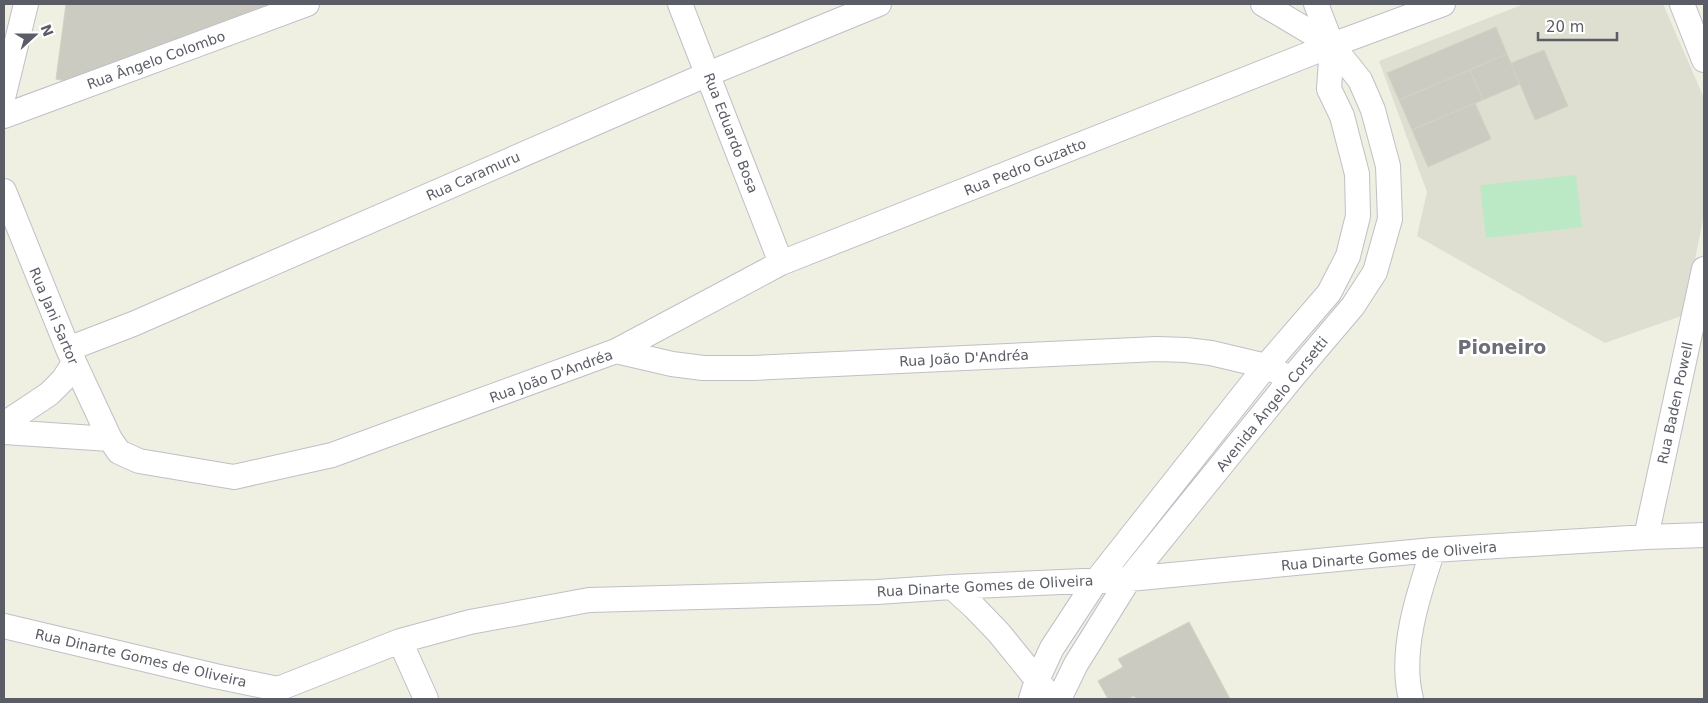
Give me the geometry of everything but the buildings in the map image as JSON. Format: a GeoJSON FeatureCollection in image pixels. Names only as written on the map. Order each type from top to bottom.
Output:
{"type":"FeatureCollection","features":[{"type":"Feature","properties":{"kind":"street"},"geometry":{"type":"LineString","coordinates":[[4,94],[26,4]]}},
{"type":"Feature","properties":{"kind":"street","name":"Rua Ângelo Colombo"},"geometry":{"type":"LineString","coordinates":[[4,116],[307,4]]}},
{"type":"Feature","properties":{"kind":"street","name":"Rua Eduardo Bosa"},"geometry":{"type":"LineString","coordinates":[[680,4],[781,263]]}},
{"type":"Feature","properties":{"kind":"street","name":"Rua Caramuru"},"geometry":{"type":"LineString","coordinates":[[71,356],[133,324],[708,74],[879,4]]}},
{"type":"Feature","properties":{"kind":"street"},"geometry":{"type":"LineString","coordinates":[[1263,4],[1332,45]]}},
{"type":"Feature","properties":{"kind":"street"},"geometry":{"type":"LineString","coordinates":[[1316,4],[1332,45]]}},
{"type":"Feature","properties":{"kind":"street","name":"Rua Pedro Guzatto"},"geometry":{"type":"LineString","coordinates":[[616,351],[781,263],[1332,45],[1443,4]]}},
{"type":"Feature","properties":{"kind":"street"},"geometry":{"type":"LineString","coordinates":[[1682,4],[1704,60]]}},
{"type":"Feature","properties":{"kind":"street","name":"Avenida Ângelo Corsetti"},"geometry":{"type":"LineString","coordinates":[[1059,699],[1076,664],[1129,579],[1353,306],[1375,272],[1390,219],[1388,166],[1373,110],[1360,80],[1332,45]]}},
{"type":"Feature","properties":{"kind":"street","name":"Avenida Ângelo Corsetti"},"geometry":{"type":"LineString","coordinates":[[1034,689],[1052,648],[1096,581],[1266,366],[1329,293],[1348,256],[1358,216],[1357,174],[1342,116],[1329,90],[1332,45]]}},
{"type":"Feature","properties":{"kind":"street","name":"Rua Jani Sartor"},"geometry":{"type":"LineString","coordinates":[[4,191],[71,356],[110,438]]}},
{"type":"Feature","properties":{"kind":"street"},"geometry":{"type":"LineString","coordinates":[[1358,216],[1390,219]]}},
{"type":"Feature","properties":{"kind":"street","name":"Rua Baden Powell"},"geometry":{"type":"LineString","coordinates":[[1646,536],[1704,269]]}},
{"type":"Feature","properties":{"kind":"street","name":"Rua João D'Andréa"},"geometry":{"type":"LineString","coordinates":[[110,438],[119,452],[140,462],[234,477],[332,456],[616,351],[672,364],[703,368],[753,368],[1157,349],[1186,350],[1211,353],[1266,366],[1292,379]]}},
{"type":"Feature","properties":{"kind":"street"},"geometry":{"type":"LineString","coordinates":[[4,424],[49,394],[63,380],[71,356]]}},
{"type":"Feature","properties":{"kind":"street"},"geometry":{"type":"LineString","coordinates":[[4,432],[110,438]]}},
{"type":"Feature","properties":{"kind":"street","name":"Rua Dinarte Gomes de Oliveira"},"geometry":{"type":"LineString","coordinates":[[4,626],[215,676],[268,694],[400,641],[470,622],[590,600],[877,592],[1096,581],[1433,550],[1646,536],[1704,535]]}},
{"type":"Feature","properties":{"kind":"street"},"geometry":{"type":"LineString","coordinates":[[1411,699],[1408,688],[1409,646],[1417,599],[1433,550]]}},
{"type":"Feature","properties":{"kind":"street"},"geometry":{"type":"LineString","coordinates":[[952,587],[999,633],[1034,689],[1053,699]]}},
{"type":"Feature","properties":{"kind":"street"},"geometry":{"type":"LineString","coordinates":[[400,641],[426,699]]}},
{"type":"Feature","properties":{"kind":"shaded area"},"geometry":{"type":"Polygon","coordinates":[[[1524,4],[1663,4],[1704,98],[1704,214],[1684,315],[1605,343],[1417,236],[1427,192],[1379,61],[1524,4]]]}},
{"type":"Feature","properties":{"kind":"green space"},"geometry":{"type":"Polygon","coordinates":[[[1576,175],[1582,227],[1486,238],[1480,185],[1576,175]]]}},
{"type":"Feature","properties":{"kind":"district","name":"Pioneiro"},"geometry":{"type":"Point","coordinates":[1502,347]}}]}
